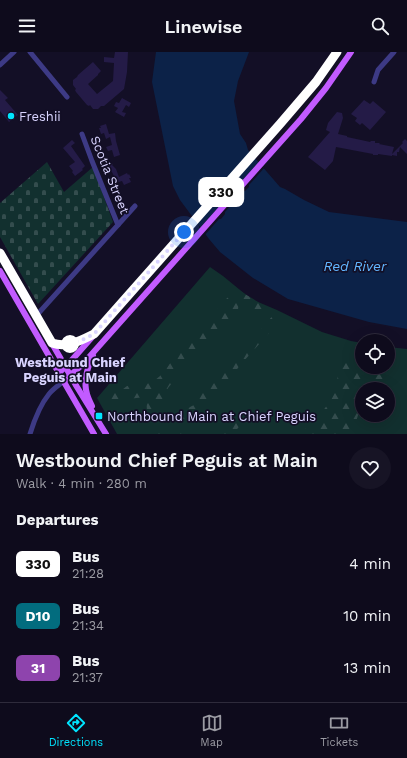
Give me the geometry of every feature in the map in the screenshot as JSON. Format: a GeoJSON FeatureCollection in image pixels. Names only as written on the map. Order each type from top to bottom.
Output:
{"type":"FeatureCollection","features":[{"type":"Feature","properties":{"kind":"main road"},"geometry":{"type":"LineString","coordinates":[[59,373],[280,124],[316,82],[337,52]]}},
{"type":"Feature","properties":{"kind":"main road"},"geometry":{"type":"LineString","coordinates":[[64,381],[83,364],[287,134],[326,88],[351,52]]}},
{"type":"Feature","properties":{"kind":"main road"},"geometry":{"type":"LineString","coordinates":[[0,253],[70,375],[106,434]]}},
{"type":"Feature","properties":{"kind":"main road"},"geometry":{"type":"LineString","coordinates":[[0,271],[94,434]]}},
{"type":"Feature","properties":{"kind":"main road"},"geometry":{"type":"LineString","coordinates":[[52,343],[60,345],[70,344],[94,334]]}},
{"type":"Feature","properties":{"kind":"main road"},"geometry":{"type":"LineString","coordinates":[[95,415],[87,394],[86,379],[90,361],[99,346]]}},
{"type":"Feature","properties":{"kind":"street"},"geometry":{"type":"LineString","coordinates":[[0,65],[14,52]]}},
{"type":"Feature","properties":{"kind":"street"},"geometry":{"type":"LineString","coordinates":[[30,52],[67,97]]}},
{"type":"Feature","properties":{"kind":"street"},"geometry":{"type":"LineString","coordinates":[[374,82],[378,70],[394,52]]}},
{"type":"Feature","properties":{"kind":"street","name":"Scotia Street"},"geometry":{"type":"LineString","coordinates":[[82,134],[118,225]]}},
{"type":"Feature","properties":{"kind":"street"},"geometry":{"type":"LineString","coordinates":[[36,316],[135,206]]}},
{"type":"Feature","properties":{"kind":"street"},"geometry":{"type":"LineString","coordinates":[[30,434],[47,397],[64,381]]}},
{"type":"Feature","properties":{"kind":"green space"},"geometry":{"type":"Polygon","coordinates":[[[47,162],[64,192],[93,167],[113,222],[38,304],[0,237],[0,203],[47,162]]]}},
{"type":"Feature","properties":{"kind":"green space"},"geometry":{"type":"Polygon","coordinates":[[[210,267],[251,299],[322,332],[355,342],[355,374],[395,374],[395,348],[407,349],[407,434],[117,434],[97,398],[210,267]]]}},
{"type":"Feature","properties":{"kind":"green space"},"geometry":{"type":"Polygon","coordinates":[[[239,290],[264,307],[261,312],[255,313],[249,310],[247,303],[239,303],[236,315],[205,342],[168,388],[158,408],[158,421],[160,427],[167,430],[175,430],[181,416],[188,408],[194,405],[201,394],[228,368],[277,312],[282,316],[280,321],[224,385],[198,410],[181,434],[157,434],[149,422],[147,397],[130,399],[109,409],[107,402],[111,393],[118,393],[127,386],[146,384],[154,381],[160,376],[192,336],[210,322],[214,313],[225,300],[234,292],[239,290]]]}},
{"type":"Feature","properties":{"kind":"green space"},"geometry":{"type":"Polygon","coordinates":[[[346,359],[355,360],[355,374],[389,374],[388,379],[383,382],[355,382],[356,422],[355,425],[348,430],[336,434],[300,434],[321,413],[334,394],[337,385],[338,363],[346,359]]]}},
{"type":"Feature","properties":{"kind":"green space"},"geometry":{"type":"Polygon","coordinates":[[[234,417],[248,421],[248,426],[245,428],[239,427],[232,434],[212,434],[223,429],[234,417]]]}},
{"type":"Feature","properties":{"kind":"water","name":"Red River"},"geometry":{"type":"Polygon","coordinates":[[[156,52],[249,52],[238,81],[234,101],[240,134],[246,143],[248,150],[280,187],[329,212],[407,222],[407,329],[369,322],[288,299],[253,278],[220,252],[180,200],[173,186],[152,82],[156,52]]]}},
{"type":"Feature","properties":{"kind":"pier"},"geometry":{"type":"Polygon","coordinates":[[[260,161],[265,167],[249,185],[249,187],[243,191],[225,212],[221,219],[219,219],[204,236],[199,229],[260,161]]]}},
{"type":"Feature","properties":{"kind":"building"},"geometry":{"type":"Polygon","coordinates":[[[115,52],[128,52],[124,89],[104,106],[101,106],[98,109],[93,109],[90,105],[87,105],[76,92],[73,85],[73,80],[93,62],[101,71],[88,84],[97,94],[113,81],[114,63],[104,62],[104,57],[114,58],[115,52]]]}},
{"type":"Feature","properties":{"kind":"building"},"geometry":{"type":"Polygon","coordinates":[[[0,90],[8,98],[5,100],[18,115],[9,122],[0,111],[0,90]]]}},
{"type":"Feature","properties":{"kind":"building"},"geometry":{"type":"Polygon","coordinates":[[[122,98],[131,103],[129,107],[126,105],[122,112],[126,113],[124,117],[115,112],[118,108],[114,106],[116,102],[119,103],[122,98]]]}},
{"type":"Feature","properties":{"kind":"building"},"geometry":{"type":"Polygon","coordinates":[[[364,100],[370,104],[373,101],[386,112],[370,130],[362,123],[360,125],[355,121],[357,118],[351,114],[364,100]]]}},
{"type":"Feature","properties":{"kind":"building"},"geometry":{"type":"Polygon","coordinates":[[[337,112],[342,113],[343,118],[338,134],[370,142],[375,141],[375,143],[394,147],[392,154],[405,139],[407,141],[407,154],[400,147],[399,152],[397,152],[397,156],[392,156],[378,154],[373,155],[336,147],[333,161],[325,170],[308,157],[330,132],[326,130],[328,123],[337,112]]]}},
{"type":"Feature","properties":{"kind":"building"},"geometry":{"type":"Polygon","coordinates":[[[106,124],[109,134],[115,133],[120,155],[114,157],[112,150],[108,151],[106,147],[112,145],[110,137],[106,139],[104,133],[101,134],[99,128],[101,128],[100,126],[106,124]]]}},
{"type":"Feature","properties":{"kind":"building"},"geometry":{"type":"Polygon","coordinates":[[[72,140],[75,143],[71,146],[85,166],[82,169],[83,170],[75,176],[69,166],[75,162],[63,148],[72,140]]]}},
{"type":"Feature","properties":{"kind":"building"},"geometry":{"type":"Polygon","coordinates":[[[110,163],[113,164],[112,165],[116,169],[119,177],[127,173],[128,175],[129,174],[131,182],[124,185],[122,181],[115,183],[115,178],[112,172],[107,173],[105,167],[110,163]]]}},
{"type":"Feature","properties":{"kind":"bus line","name":"330"},"geometry":{"type":"LineString","coordinates":[[0,253],[52,343],[60,345],[70,344],[94,334],[280,124],[316,82],[337,52]]}},
{"type":"Feature","properties":{"kind":"place","name":"Freshii"},"geometry":{"type":"Point","coordinates":[11,116]}},
{"type":"Feature","properties":{"kind":"place","name":"Westbound Chief Peguis at Main"},"geometry":{"type":"Point","coordinates":[70,344]}},
{"type":"Feature","properties":{"kind":"place","name":"Northbound Main at Chief Peguis"},"geometry":{"type":"Point","coordinates":[99,416]}},
{"type":"Feature","properties":{"kind":"route"},"geometry":{"type":"LineString","coordinates":[[70,344],[94,334],[184,232]]}}]}
